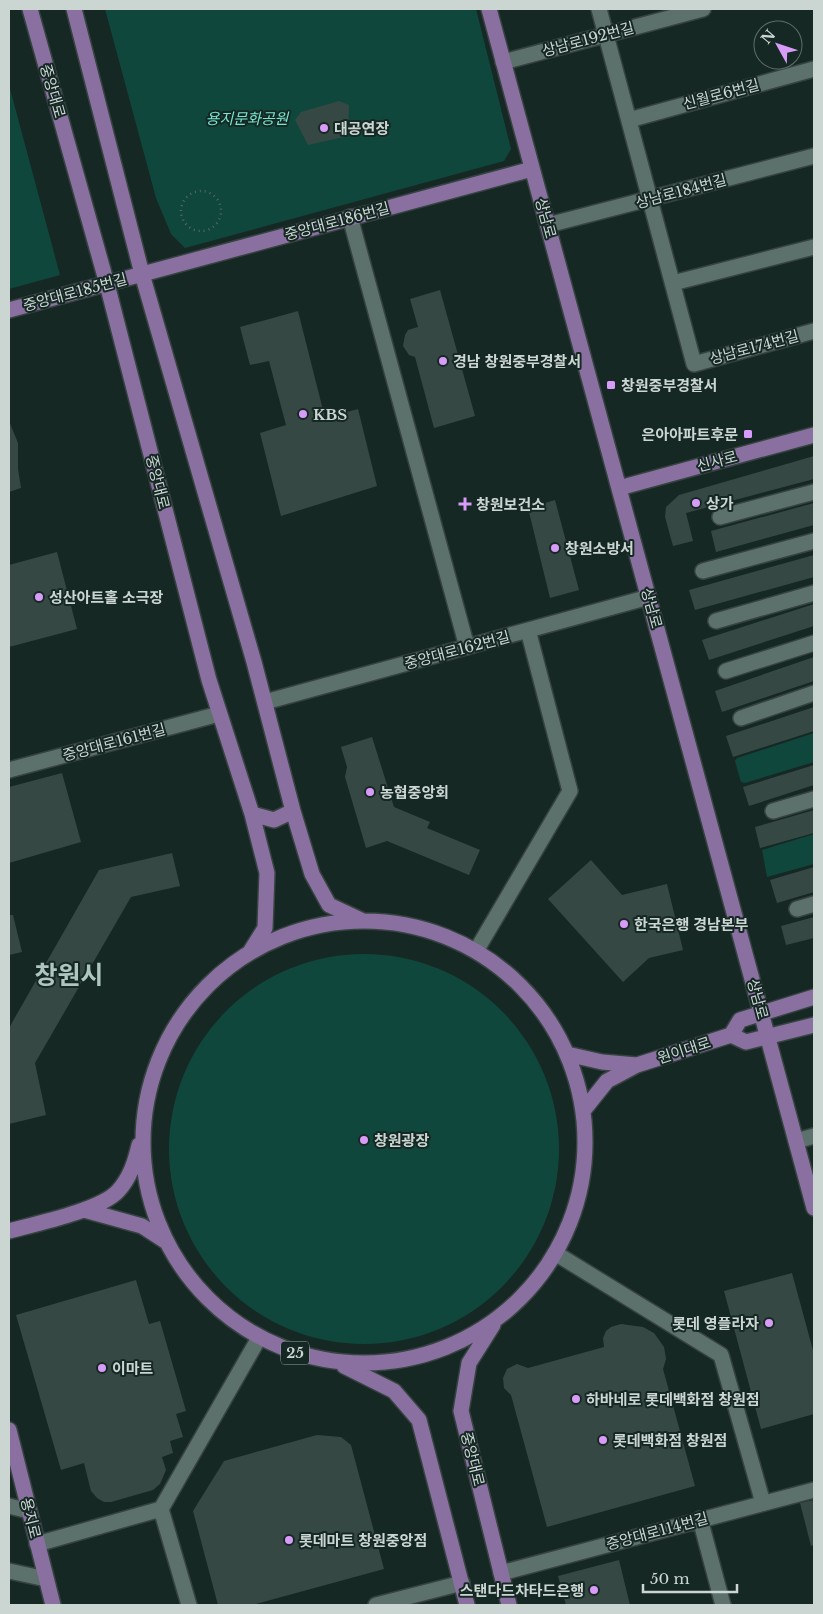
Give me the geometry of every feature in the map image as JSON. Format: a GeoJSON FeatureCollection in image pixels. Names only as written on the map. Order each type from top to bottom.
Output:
{"type":"FeatureCollection","features":[{"type":"Feature","properties":{"kind":"main road","name":"중앙대로"},"geometry":{"type":"LineString","coordinates":[[30,9],[107,284],[219,714],[252,814],[268,873],[265,928],[250,953]]}},
{"type":"Feature","properties":{"kind":"main road"},"geometry":{"type":"LineString","coordinates":[[74,9],[142,274],[265,702],[293,811],[312,874],[329,905],[362,921]]}},
{"type":"Feature","properties":{"kind":"main road","name":"상남로"},"geometry":{"type":"LineString","coordinates":[[489,9],[814,1208]]}},
{"type":"Feature","properties":{"kind":"main road","name":"중앙대로186번길"},"geometry":{"type":"LineString","coordinates":[[142,274],[532,169]]}},
{"type":"Feature","properties":{"kind":"main road","name":"중앙대로185번길"},"geometry":{"type":"LineString","coordinates":[[9,310],[142,274]]}},
{"type":"Feature","properties":{"kind":"main road","name":"신사로"},"geometry":{"type":"LineString","coordinates":[[619,488],[814,435]]}},
{"type":"Feature","properties":{"kind":"main road"},"geometry":{"type":"LineString","coordinates":[[252,814],[274,820],[293,811]]}},
{"type":"Feature","properties":{"kind":"main road","name":"25"},"geometry":{"type":"LineString","coordinates":[[386,922],[421,928],[455,940],[476,951],[505,971],[530,995],[551,1023],[568,1054],[577,1082],[583,1111],[585,1148],[581,1184],[571,1220],[555,1253],[529,1289],[497,1319],[453,1345],[422,1356],[372,1364],[338,1363],[298,1354],[259,1338],[230,1320],[205,1297],[183,1270],[165,1241],[155,1217],[145,1179],[142,1140],[144,1114],[156,1066],[179,1022],[210,984],[250,953],[276,939],[304,929],[333,923],[386,922]]}},
{"type":"Feature","properties":{"kind":"main road","name":"원이대로"},"geometry":{"type":"LineString","coordinates":[[583,1111],[607,1082],[637,1065],[731,1035],[740,1020],[761,1012],[814,998]]}},
{"type":"Feature","properties":{"kind":"main road","name":"원이대로"},"geometry":{"type":"LineString","coordinates":[[731,1035],[746,1042],[814,1025]]}},
{"type":"Feature","properties":{"kind":"main road","name":"원이대로"},"geometry":{"type":"LineString","coordinates":[[568,1054],[602,1062],[637,1065]]}},
{"type":"Feature","properties":{"kind":"main road"},"geometry":{"type":"LineString","coordinates":[[9,1231],[84,1210],[117,1193],[129,1176],[137,1155],[144,1114]]}},
{"type":"Feature","properties":{"kind":"main road"},"geometry":{"type":"LineString","coordinates":[[84,1210],[142,1226],[165,1241]]}},
{"type":"Feature","properties":{"kind":"main road","name":"중앙대로"},"geometry":{"type":"LineString","coordinates":[[497,1319],[469,1363],[461,1411],[509,1605]]}},
{"type":"Feature","properties":{"kind":"main road"},"geometry":{"type":"LineString","coordinates":[[338,1363],[394,1391],[419,1420],[467,1605]]}},
{"type":"Feature","properties":{"kind":"main road","name":"용지로"},"geometry":{"type":"LineString","coordinates":[[10,1436],[53,1605]]}},
{"type":"Feature","properties":{"kind":"street"},"geometry":{"type":"LineString","coordinates":[[599,9],[673,283],[814,246]]}},
{"type":"Feature","properties":{"kind":"street","name":"상남로192번길"},"geometry":{"type":"LineString","coordinates":[[503,62],[703,9]]}},
{"type":"Feature","properties":{"kind":"street","name":"신월로6번길"},"geometry":{"type":"LineString","coordinates":[[629,120],[814,69]]}},
{"type":"Feature","properties":{"kind":"street","name":"상남로184번길"},"geometry":{"type":"LineString","coordinates":[[548,225],[814,156]]}},
{"type":"Feature","properties":{"kind":"street"},"geometry":{"type":"LineString","coordinates":[[350,217],[467,647]]}},
{"type":"Feature","properties":{"kind":"street","name":"상남로174번길"},"geometry":{"type":"LineString","coordinates":[[673,283],[694,364],[814,331]]}},
{"type":"Feature","properties":{"kind":"street"},"geometry":{"type":"LineString","coordinates":[[720,517],[814,492]]}},
{"type":"Feature","properties":{"kind":"street"},"geometry":{"type":"LineString","coordinates":[[703,571],[814,541]]}},
{"type":"Feature","properties":{"kind":"street"},"geometry":{"type":"LineString","coordinates":[[716,621],[814,593]]}},
{"type":"Feature","properties":{"kind":"street","name":"중앙대로162번길"},"geometry":{"type":"LineString","coordinates":[[265,702],[648,597]]}},
{"type":"Feature","properties":{"kind":"street"},"geometry":{"type":"LineString","coordinates":[[476,951],[570,792],[528,630]]}},
{"type":"Feature","properties":{"kind":"street"},"geometry":{"type":"LineString","coordinates":[[726,670],[814,643]]}},
{"type":"Feature","properties":{"kind":"street"},"geometry":{"type":"LineString","coordinates":[[741,718],[814,693]]}},
{"type":"Feature","properties":{"kind":"street","name":"중앙대로161번길"},"geometry":{"type":"LineString","coordinates":[[9,770],[219,714]]}},
{"type":"Feature","properties":{"kind":"street"},"geometry":{"type":"LineString","coordinates":[[773,812],[814,799]]}},
{"type":"Feature","properties":{"kind":"street"},"geometry":{"type":"LineString","coordinates":[[797,909],[814,904]]}},
{"type":"Feature","properties":{"kind":"street"},"geometry":{"type":"LineString","coordinates":[[796,1141],[814,1136]]}},
{"type":"Feature","properties":{"kind":"street"},"geometry":{"type":"LineString","coordinates":[[555,1253],[721,1355],[763,1503]]}},
{"type":"Feature","properties":{"kind":"street"},"geometry":{"type":"LineString","coordinates":[[37,1544],[161,1509],[259,1338]]}},
{"type":"Feature","properties":{"kind":"street","name":"중앙대로114번길"},"geometry":{"type":"LineString","coordinates":[[501,1573],[814,1490]]}},
{"type":"Feature","properties":{"kind":"street"},"geometry":{"type":"LineString","coordinates":[[9,1506],[29,1511]]}},
{"type":"Feature","properties":{"kind":"street"},"geometry":{"type":"LineString","coordinates":[[161,1509],[189,1605]]}},
{"type":"Feature","properties":{"kind":"street"},"geometry":{"type":"LineString","coordinates":[[700,1519],[723,1605]]}},
{"type":"Feature","properties":{"kind":"street"},"geometry":{"type":"LineString","coordinates":[[9,1571],[46,1579]]}},
{"type":"Feature","properties":{"kind":"street"},"geometry":{"type":"LineString","coordinates":[[376,1605],[462,1583]]}},
{"type":"Feature","properties":{"kind":"path"},"geometry":{"type":"LineString","coordinates":[[203,191],[215,196],[219,202],[222,214],[216,226],[203,232],[190,228],[182,217],[181,210],[186,198],[191,194],[203,191]]}},
{"type":"Feature","properties":{"kind":"green space","name":"용지문화공원"},"geometry":{"type":"Polygon","coordinates":[[[105,9],[476,9],[511,149],[504,161],[185,248],[171,234],[156,198],[105,9]]]}},
{"type":"Feature","properties":{"kind":"green space"},"geometry":{"type":"Polygon","coordinates":[[[9,85],[60,275],[9,289],[9,85]]]}},
{"type":"Feature","properties":{"kind":"green space"},"geometry":{"type":"Polygon","coordinates":[[[814,733],[814,762],[745,783],[741,782],[735,761],[737,758],[814,733]]]}},
{"type":"Feature","properties":{"kind":"green space"},"geometry":{"type":"Polygon","coordinates":[[[814,834],[814,864],[767,877],[762,850],[814,834]]]}},
{"type":"Feature","properties":{"kind":"green space","name":"창원광장"},"geometry":{"type":"Polygon","coordinates":[[[364,954],[402,957],[439,969],[473,987],[502,1011],[526,1040],[544,1074],[556,1111],[559,1149],[556,1187],[544,1224],[526,1258],[502,1287],[473,1311],[439,1329],[402,1341],[364,1344],[326,1341],[289,1329],[255,1311],[226,1287],[202,1258],[184,1224],[172,1187],[169,1149],[172,1111],[184,1074],[202,1040],[226,1011],[255,987],[289,969],[326,957],[364,954]]]}},
{"type":"Feature","properties":{"kind":"building","name":"대공연장"},"geometry":{"type":"Polygon","coordinates":[[[339,101],[349,105],[348,136],[308,145],[295,120],[301,112],[339,101]]]}},
{"type":"Feature","properties":{"kind":"building","name":"경남 창원중부경찰서"},"geometry":{"type":"Polygon","coordinates":[[[440,290],[475,416],[434,428],[415,357],[409,355],[403,346],[408,330],[418,327],[410,299],[440,290]]]}},
{"type":"Feature","properties":{"kind":"building","name":"KBS"},"geometry":{"type":"Polygon","coordinates":[[[298,311],[325,418],[358,409],[377,486],[281,516],[260,433],[286,425],[269,361],[250,365],[240,327],[298,311]]]}},
{"type":"Feature","properties":{"kind":"building"},"geometry":{"type":"Polygon","coordinates":[[[9,421],[18,443],[18,469],[21,488],[9,492],[9,421]]]}},
{"type":"Feature","properties":{"kind":"building","name":"상가"},"geometry":{"type":"Polygon","coordinates":[[[814,456],[814,479],[686,513],[693,541],[673,546],[665,517],[666,507],[679,495],[814,456]]]}},
{"type":"Feature","properties":{"kind":"building","name":"창원소방서"},"geometry":{"type":"Polygon","coordinates":[[[555,500],[579,590],[550,598],[528,508],[555,500]]]}},
{"type":"Feature","properties":{"kind":"building"},"geometry":{"type":"Polygon","coordinates":[[[814,503],[814,525],[716,552],[711,531],[814,503]]]}},
{"type":"Feature","properties":{"kind":"building","name":"성산아트홀 소극장"},"geometry":{"type":"Polygon","coordinates":[[[57,552],[77,629],[9,647],[9,565],[57,552]]]}},
{"type":"Feature","properties":{"kind":"building"},"geometry":{"type":"Polygon","coordinates":[[[814,555],[814,577],[695,610],[689,590],[814,555]]]}},
{"type":"Feature","properties":{"kind":"building"},"geometry":{"type":"Polygon","coordinates":[[[814,604],[814,626],[709,660],[702,640],[814,604]]]}},
{"type":"Feature","properties":{"kind":"building"},"geometry":{"type":"Polygon","coordinates":[[[814,657],[814,681],[722,712],[715,691],[814,657]]]}},
{"type":"Feature","properties":{"kind":"building"},"geometry":{"type":"Polygon","coordinates":[[[814,707],[814,731],[733,757],[726,736],[814,707]]]}},
{"type":"Feature","properties":{"kind":"building","name":"농협중앙회"},"geometry":{"type":"Polygon","coordinates":[[[372,737],[394,807],[430,822],[427,828],[480,850],[469,875],[387,841],[366,848],[345,777],[347,767],[341,747],[372,737]]]}},
{"type":"Feature","properties":{"kind":"building"},"geometry":{"type":"Polygon","coordinates":[[[814,765],[814,785],[749,806],[743,787],[814,765]]]}},
{"type":"Feature","properties":{"kind":"building"},"geometry":{"type":"Polygon","coordinates":[[[62,773],[81,842],[9,863],[9,787],[62,773]]]}},
{"type":"Feature","properties":{"kind":"building"},"geometry":{"type":"Polygon","coordinates":[[[814,810],[814,833],[760,848],[755,827],[814,810]]]}},
{"type":"Feature","properties":{"kind":"building"},"geometry":{"type":"Polygon","coordinates":[[[172,853],[180,886],[131,897],[35,1063],[46,1115],[9,1124],[9,1028],[99,870],[172,853]]]}},
{"type":"Feature","properties":{"kind":"building","name":"한국은행 경남본부"},"geometry":{"type":"Polygon","coordinates":[[[591,860],[622,895],[667,884],[683,950],[649,958],[623,982],[548,899],[591,860]]]}},
{"type":"Feature","properties":{"kind":"building"},"geometry":{"type":"Polygon","coordinates":[[[814,867],[814,892],[777,903],[770,880],[814,867]]]}},
{"type":"Feature","properties":{"kind":"building"},"geometry":{"type":"Polygon","coordinates":[[[9,915],[13,915],[22,952],[9,955],[9,915]]]}},
{"type":"Feature","properties":{"kind":"building"},"geometry":{"type":"Polygon","coordinates":[[[814,917],[814,938],[786,945],[781,926],[814,917]]]}},
{"type":"Feature","properties":{"kind":"building","name":"롯데 영플라자"},"geometry":{"type":"Polygon","coordinates":[[[792,1273],[814,1354],[814,1414],[761,1429],[724,1291],[792,1273]]]}},
{"type":"Feature","properties":{"kind":"building","name":"이마트"},"geometry":{"type":"Polygon","coordinates":[[[136,1280],[149,1324],[160,1321],[186,1411],[176,1414],[183,1437],[170,1441],[173,1453],[162,1457],[166,1470],[160,1484],[153,1490],[111,1502],[104,1502],[91,1491],[84,1463],[61,1470],[16,1315],[136,1280]]]}},
{"type":"Feature","properties":{"kind":"building","name":"롯데백화점 창원점"},"geometry":{"type":"Polygon","coordinates":[[[621,1324],[643,1327],[654,1333],[664,1347],[666,1359],[663,1369],[695,1486],[547,1527],[511,1395],[504,1388],[503,1378],[507,1369],[517,1364],[528,1368],[604,1347],[603,1338],[606,1331],[611,1327],[621,1324]]]}},
{"type":"Feature","properties":{"kind":"building","name":"롯데마트 창원중앙점"},"geometry":{"type":"Polygon","coordinates":[[[317,1435],[341,1437],[351,1445],[384,1569],[252,1605],[218,1605],[193,1511],[224,1461],[317,1435]]]}},
{"type":"Feature","properties":{"kind":"building"},"geometry":{"type":"Polygon","coordinates":[[[814,1500],[814,1545],[811,1546],[800,1503],[814,1500]]]}},
{"type":"Feature","properties":{"kind":"building","name":"스탠다드차타드은행"},"geometry":{"type":"Polygon","coordinates":[[[619,1560],[630,1605],[566,1605],[558,1576],[619,1560]]]}},
{"type":"Feature","properties":{"kind":"place","name":"대공연장"},"geometry":{"type":"Point","coordinates":[324,128]}},
{"type":"Feature","properties":{"kind":"place","name":"경남 창원중부경찰서"},"geometry":{"type":"Point","coordinates":[443,361]}},
{"type":"Feature","properties":{"kind":"place","name":"창원중부경찰서"},"geometry":{"type":"Point","coordinates":[611,385]}},
{"type":"Feature","properties":{"kind":"place","name":"KBS"},"geometry":{"type":"Point","coordinates":[303,414]}},
{"type":"Feature","properties":{"kind":"place","name":"은아아파트후문"},"geometry":{"type":"Point","coordinates":[748,434]}},
{"type":"Feature","properties":{"kind":"place","name":"상가"},"geometry":{"type":"Point","coordinates":[696,503]}},
{"type":"Feature","properties":{"kind":"place","name":"창원보건소"},"geometry":{"type":"Point","coordinates":[465,504]}},
{"type":"Feature","properties":{"kind":"place","name":"창원소방서"},"geometry":{"type":"Point","coordinates":[555,548]}},
{"type":"Feature","properties":{"kind":"place","name":"성산아트홀 소극장"},"geometry":{"type":"Point","coordinates":[39,597]}},
{"type":"Feature","properties":{"kind":"place","name":"농협중앙회"},"geometry":{"type":"Point","coordinates":[370,792]}},
{"type":"Feature","properties":{"kind":"place","name":"한국은행 경남본부"},"geometry":{"type":"Point","coordinates":[624,924]}},
{"type":"Feature","properties":{"kind":"place","name":"창원광장"},"geometry":{"type":"Point","coordinates":[364,1140]}},
{"type":"Feature","properties":{"kind":"place","name":"롯데 영플라자"},"geometry":{"type":"Point","coordinates":[769,1323]}},
{"type":"Feature","properties":{"kind":"place","name":"이마트"},"geometry":{"type":"Point","coordinates":[102,1368]}},
{"type":"Feature","properties":{"kind":"place","name":"하바네로 롯데백화점 창원점"},"geometry":{"type":"Point","coordinates":[576,1399]}},
{"type":"Feature","properties":{"kind":"place","name":"롯데백화점 창원점"},"geometry":{"type":"Point","coordinates":[603,1440]}},
{"type":"Feature","properties":{"kind":"place","name":"롯데마트 창원중앙점"},"geometry":{"type":"Point","coordinates":[289,1540]}},
{"type":"Feature","properties":{"kind":"place","name":"스탠다드차타드은행"},"geometry":{"type":"Point","coordinates":[594,1590]}},
{"type":"Feature","properties":{"kind":"district","name":"창원시"},"geometry":{"type":"Point","coordinates":[69,975]}}]}
